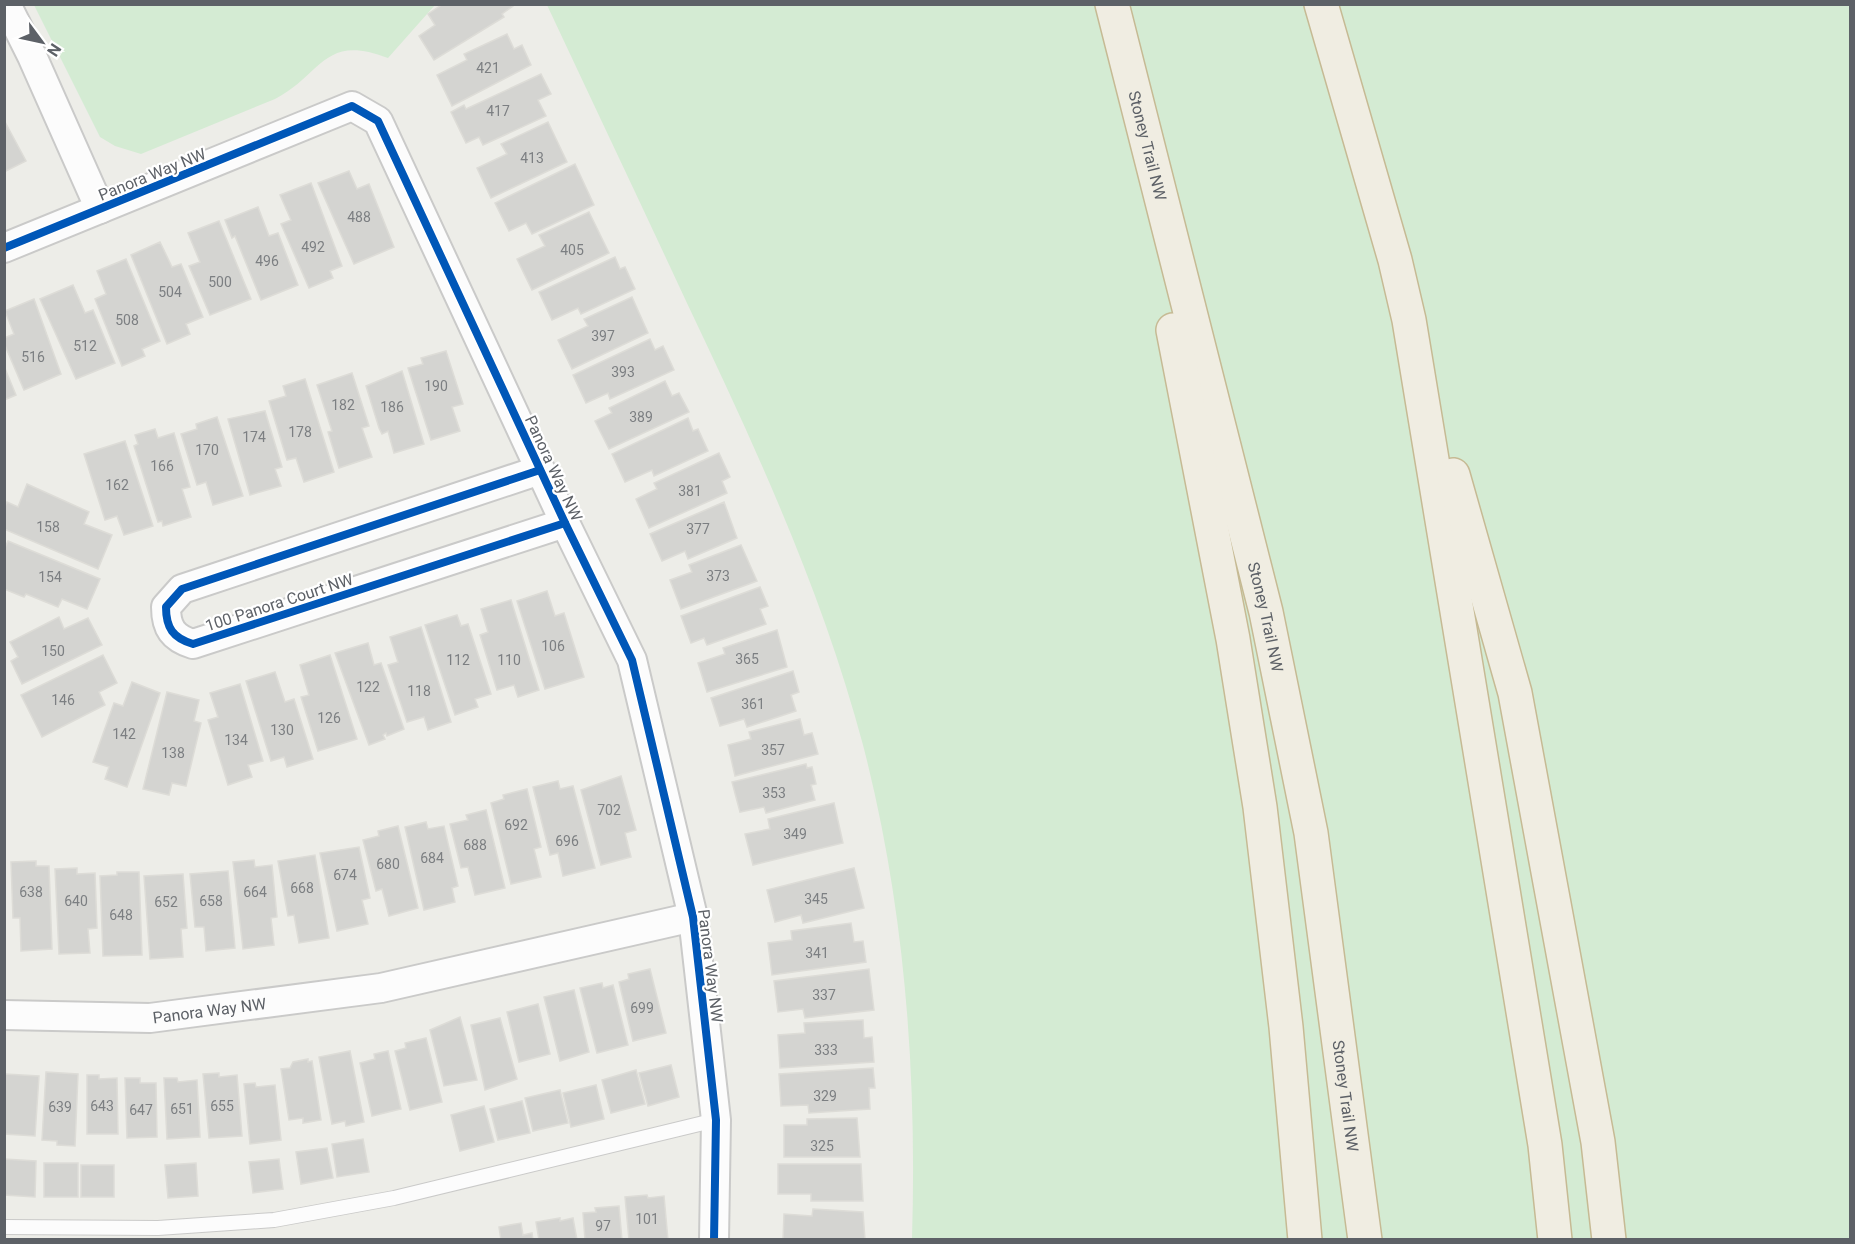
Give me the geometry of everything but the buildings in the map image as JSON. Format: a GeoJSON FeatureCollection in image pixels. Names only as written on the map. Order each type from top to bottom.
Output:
{"type":"FeatureCollection","features":[{"type":"Feature","properties":{"kind":"highway"},"geometry":{"type":"LineString","coordinates":[[1111,4],[1233,639],[1260,807],[1286,1027],[1305,1239]]}},
{"type":"Feature","properties":{"kind":"highway","name":"Stoney Trail NW"},"geometry":{"type":"LineString","coordinates":[[1111,4],[1266,612],[1311,833],[1365,1239]]}},
{"type":"Feature","properties":{"kind":"highway"},"geometry":{"type":"LineString","coordinates":[[1321,4],[1395,260],[1409,320],[1515,693],[1598,1142],[1609,1239]]}},
{"type":"Feature","properties":{"kind":"highway"},"geometry":{"type":"LineString","coordinates":[[1409,320],[1545,1145],[1555,1239]]}},
{"type":"Feature","properties":{"kind":"street"},"geometry":{"type":"LineString","coordinates":[[6,4],[32,56],[100,209]]}},
{"type":"Feature","properties":{"kind":"street","name":"Panora Way NW"},"geometry":{"type":"LineString","coordinates":[[4,248],[352,106],[378,121],[540,470],[632,660],[693,917],[716,1120],[714,1239]]}},
{"type":"Feature","properties":{"kind":"street","name":"100 Panora Court NW"},"geometry":{"type":"LineString","coordinates":[[540,470],[182,589],[166,607],[166,620],[170,632],[181,640],[193,644],[565,523]]}},
{"type":"Feature","properties":{"kind":"street","name":"Panora Way NW"},"geometry":{"type":"LineString","coordinates":[[4,1015],[150,1017],[381,988],[693,917]]}},
{"type":"Feature","properties":{"kind":"lane"},"geometry":{"type":"LineString","coordinates":[[4,1227],[158,1228],[274,1220],[394,1198],[716,1120]]}},
{"type":"Feature","properties":{"kind":"green space"},"geometry":{"type":"Polygon","coordinates":[[[34,5],[435,5],[388,58],[350,50],[336,53],[275,99],[141,154],[115,146],[100,137],[34,5]]]}},
{"type":"Feature","properties":{"kind":"green space"},"geometry":{"type":"Polygon","coordinates":[[[547,5],[1850,5],[1850,1239],[912,1239],[912,1115],[905,990],[889,867],[863,745],[828,631],[762,465],[547,5]]]}},
{"type":"Feature","properties":{"kind":"cycle path"},"geometry":{"type":"LineString","coordinates":[[4,248],[352,106],[378,121],[565,523],[632,660],[693,917],[716,1120],[714,1240]]}},
{"type":"Feature","properties":{"kind":"cycle path"},"geometry":{"type":"LineString","coordinates":[[540,470],[182,589],[166,607],[169,626],[180,639],[193,644],[565,523]]}}]}
